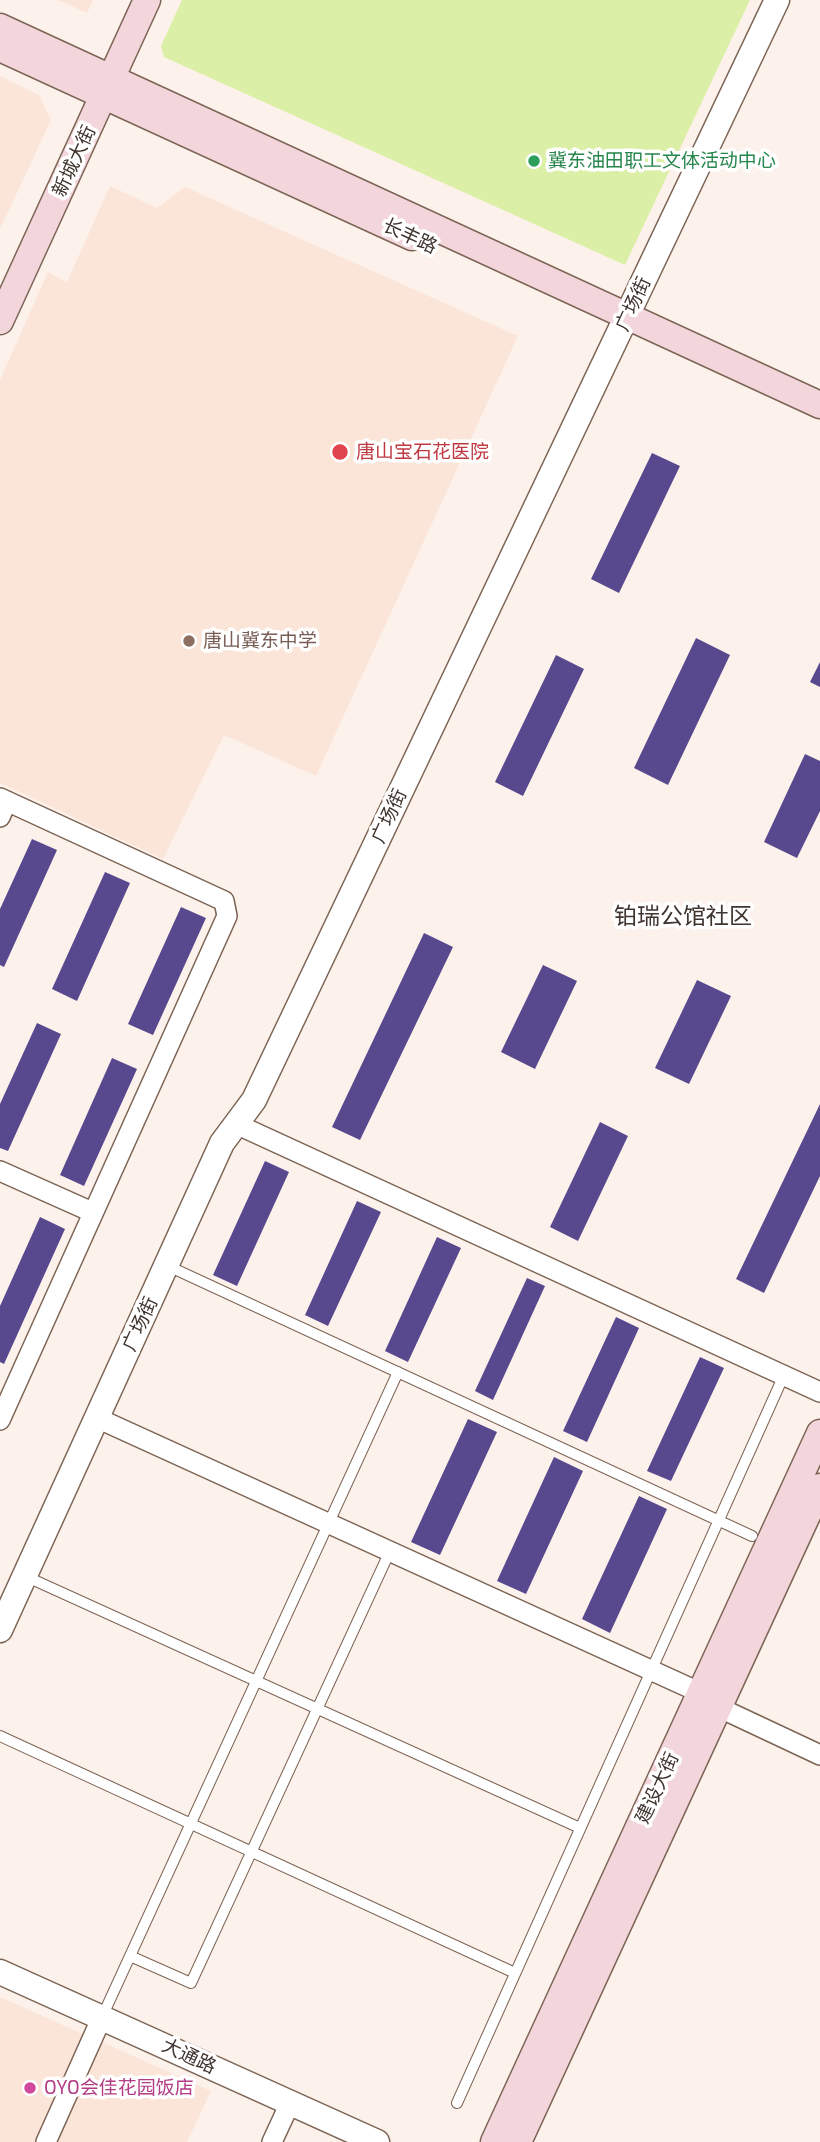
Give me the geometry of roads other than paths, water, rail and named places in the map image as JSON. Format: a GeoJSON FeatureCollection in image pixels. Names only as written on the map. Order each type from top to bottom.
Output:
{"type":"FeatureCollection","features":[{"type":"Feature","properties":{"kind":"main road","name":"新城大街"},"geometry":{"type":"LineString","coordinates":[[0,321],[147,0]]}},
{"type":"Feature","properties":{"kind":"main road"},"geometry":{"type":"LineString","coordinates":[[0,27],[108,88]]}},
{"type":"Feature","properties":{"kind":"main road"},"geometry":{"type":"LineString","coordinates":[[0,48],[108,88],[624,324],[820,405]]}},
{"type":"Feature","properties":{"kind":"main road"},"geometry":{"type":"LineString","coordinates":[[624,324],[820,424]]}},
{"type":"Feature","properties":{"kind":"main road","name":"建设大街"},"geometry":{"type":"LineString","coordinates":[[518,2142],[710,1700],[820,1433]]}},
{"type":"Feature","properties":{"kind":"main road","name":"建设大街"},"geometry":{"type":"LineString","coordinates":[[494,2142],[710,1700],[820,1487]]}},
{"type":"Feature","properties":{"kind":"street","name":"广场街"},"geometry":{"type":"LineString","coordinates":[[0,1630],[222,1143],[254,1100],[777,0]]}},
{"type":"Feature","properties":{"kind":"street"},"geometry":{"type":"LineString","coordinates":[[0,1420],[5,1396],[93,1212],[227,916],[224,901],[2,805]]}},
{"type":"Feature","properties":{"kind":"street"},"geometry":{"type":"LineString","coordinates":[[236,1124],[820,1392]]}},
{"type":"Feature","properties":{"kind":"street"},"geometry":{"type":"LineString","coordinates":[[0,1171],[93,1212]]}},
{"type":"Feature","properties":{"kind":"street"},"geometry":{"type":"LineString","coordinates":[[97,1418],[651,1670],[820,1755]]}},
{"type":"Feature","properties":{"kind":"street","name":"大通路"},"geometry":{"type":"LineString","coordinates":[[0,1972],[377,2142]]}},
{"type":"Feature","properties":{"kind":"street"},"geometry":{"type":"LineString","coordinates":[[46,2142],[102,2017]]}},
{"type":"Feature","properties":{"kind":"street"},"geometry":{"type":"LineString","coordinates":[[272,2142],[290,2103]]}},
{"type":"Feature","properties":{"kind":"lane"},"geometry":{"type":"LineString","coordinates":[[166,1265],[752,1536]]}},
{"type":"Feature","properties":{"kind":"lane"},"geometry":{"type":"LineString","coordinates":[[102,2017],[398,1372]]}},
{"type":"Feature","properties":{"kind":"lane"},"geometry":{"type":"LineString","coordinates":[[457,2103],[784,1375]]}},
{"type":"Feature","properties":{"kind":"lane"},"geometry":{"type":"LineString","coordinates":[[130,1956],[191,1983],[390,1551]]}},
{"type":"Feature","properties":{"kind":"lane"},"geometry":{"type":"LineString","coordinates":[[25,1575],[580,1828]]}},
{"type":"Feature","properties":{"kind":"lane"},"geometry":{"type":"LineString","coordinates":[[0,1736],[515,1973]]}},
{"type":"Feature","properties":{"kind":"place","name":"冀东油田职工文体活动中心"},"geometry":{"type":"Point","coordinates":[534,161]}},
{"type":"Feature","properties":{"kind":"place","name":"唐山宝石花医院"},"geometry":{"type":"Point","coordinates":[340,452]}},
{"type":"Feature","properties":{"kind":"place","name":"唐山冀东中学"},"geometry":{"type":"Point","coordinates":[189,641]}},
{"type":"Feature","properties":{"kind":"place","name":"OYO会佳花园饭店"},"geometry":{"type":"Point","coordinates":[30,2088]}},
{"type":"Feature","properties":{"kind":"district","name":"铂瑞公馆社区"},"geometry":{"type":"Point","coordinates":[683,916]}}]}
